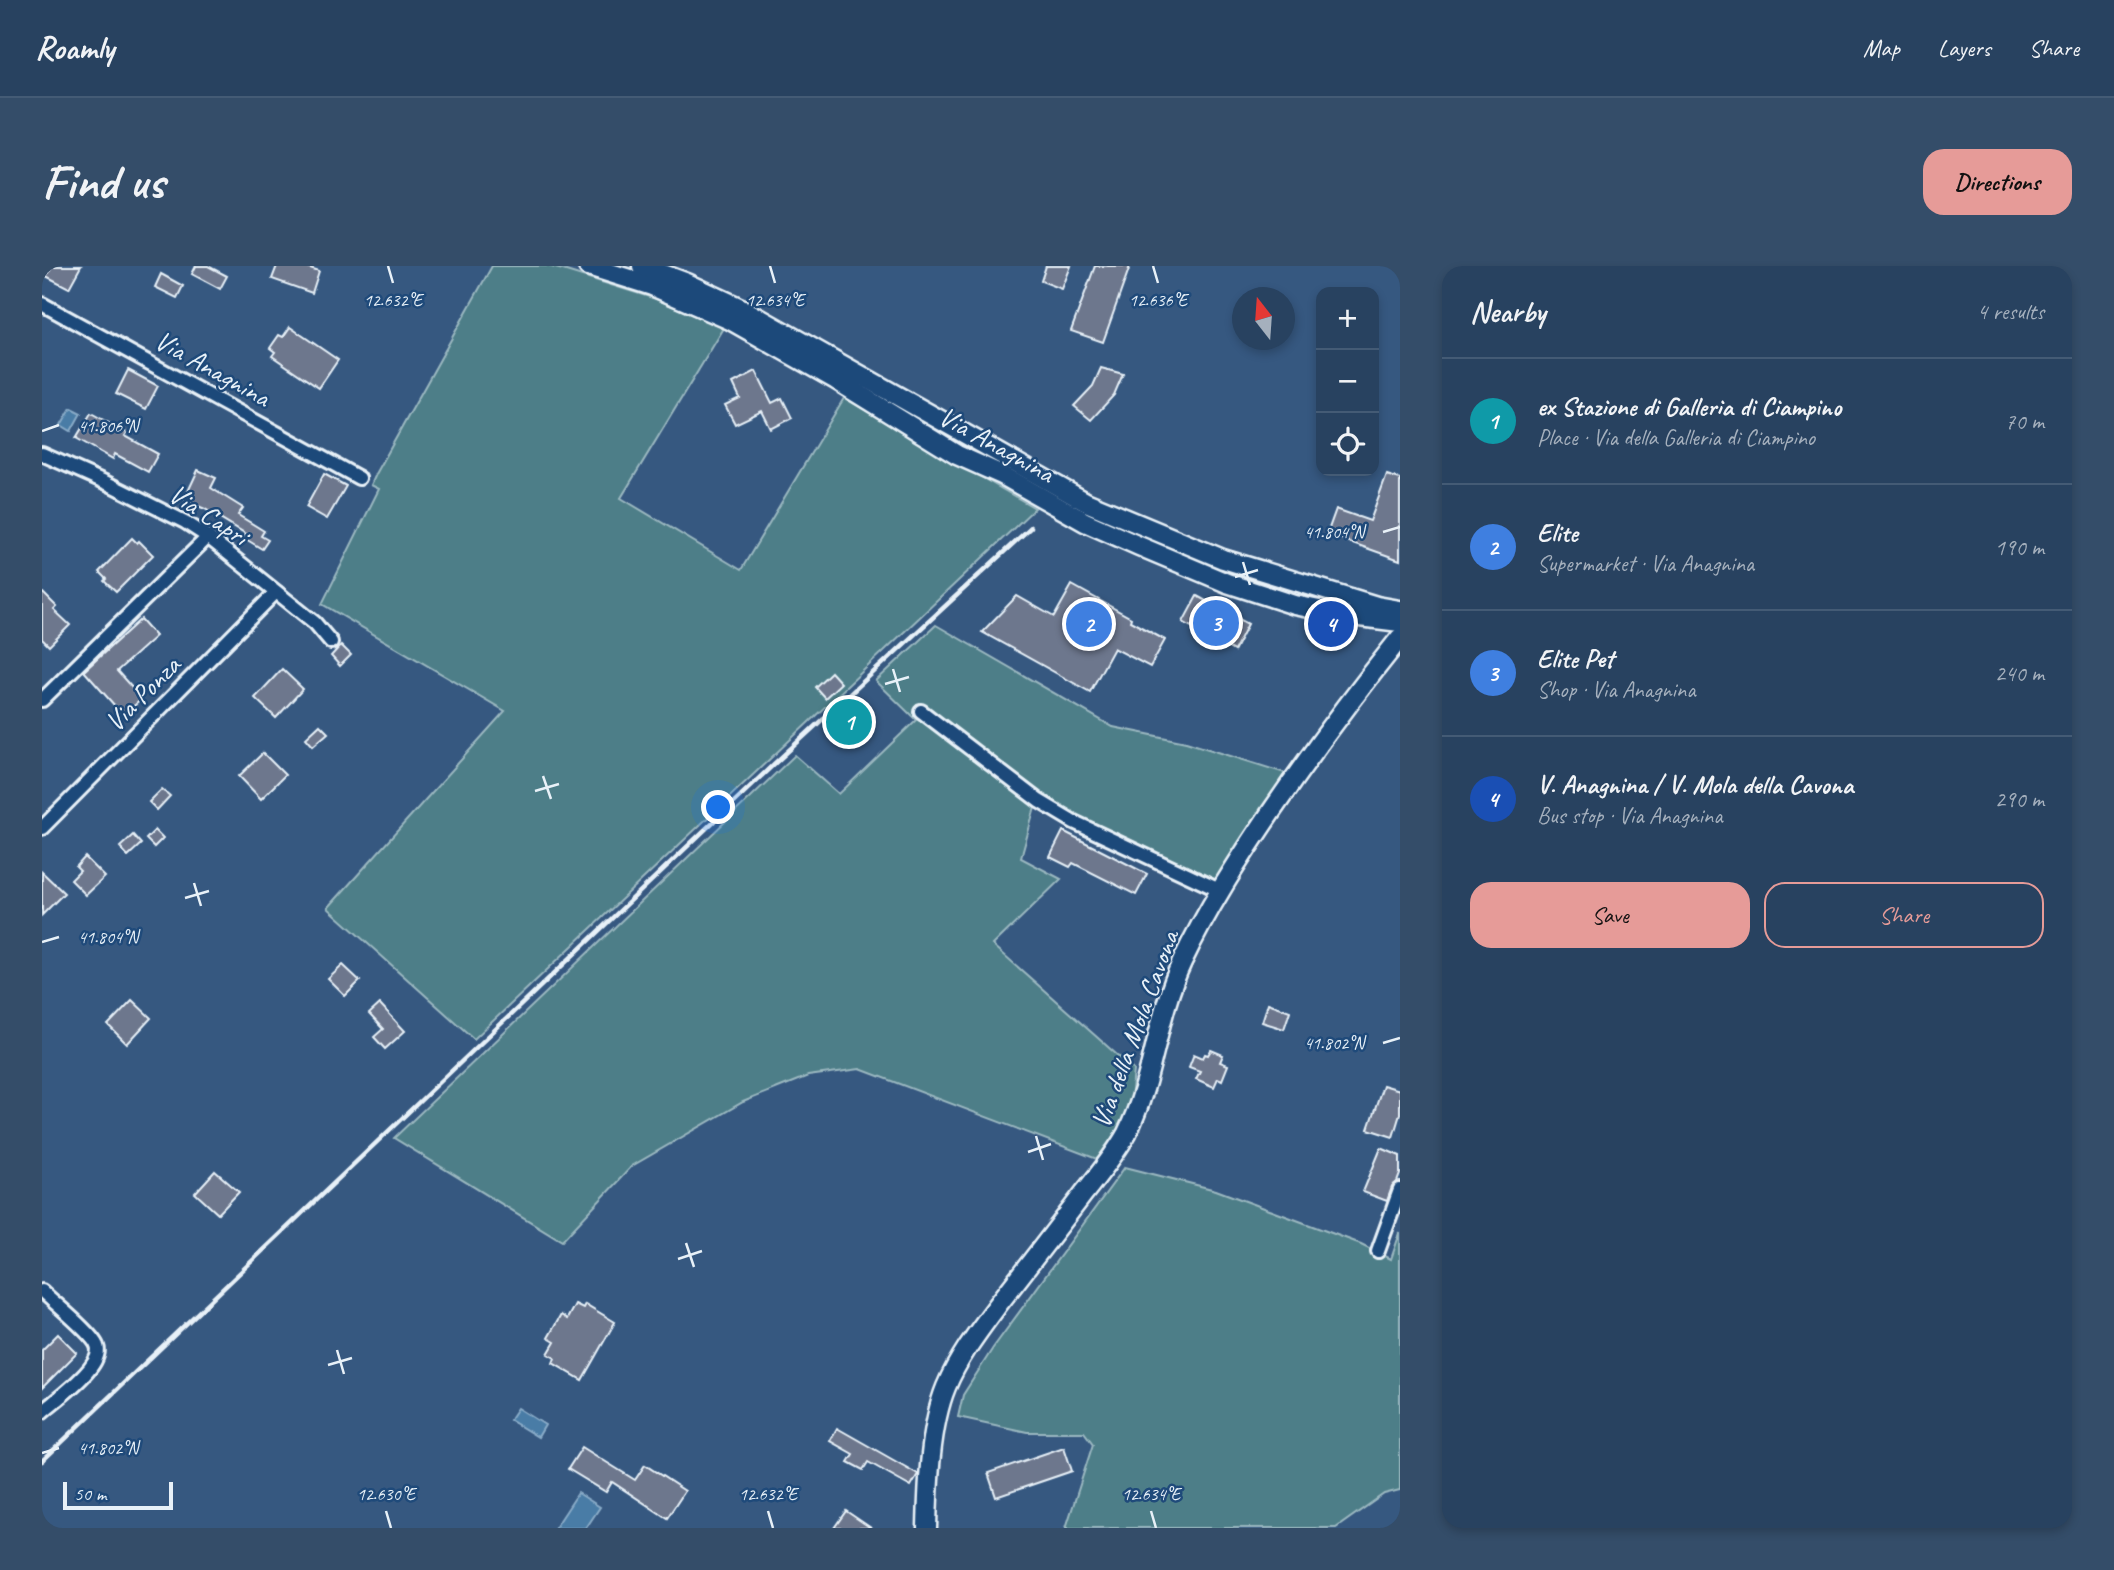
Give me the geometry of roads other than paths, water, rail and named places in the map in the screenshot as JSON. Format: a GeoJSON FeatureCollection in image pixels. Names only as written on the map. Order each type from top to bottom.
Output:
{"type":"FeatureCollection","features":[{"type":"Feature","properties":{"kind":"main road","name":"Via Anagnina"},"geometry":{"type":"LineString","coordinates":[[588,266],[652,286],[730,320],[836,380],[957,455],[1002,475],[1085,522],[1159,555],[1227,583],[1295,605],[1343,615],[1400,622]]}},
{"type":"Feature","properties":{"kind":"main road","name":"Via Anagnina"},"geometry":{"type":"LineString","coordinates":[[642,266],[679,279],[743,309],[1062,489],[1166,537],[1274,576],[1377,606],[1400,610]]}},
{"type":"Feature","properties":{"kind":"main road","name":"Via della Mola Cavona"},"geometry":{"type":"LineString","coordinates":[[927,1528],[932,1448],[941,1401],[950,1377],[971,1343],[1128,1131],[1140,1101],[1169,993],[1219,890],[1296,776],[1368,676],[1400,638]]}},
{"type":"Feature","properties":{"kind":"street","name":"Via Anagnina"},"geometry":{"type":"LineString","coordinates":[[42,304],[359,478]]}},
{"type":"Feature","properties":{"kind":"street","name":"Via Capri"},"geometry":{"type":"LineString","coordinates":[[42,454],[186,522],[315,623],[331,642]]}},
{"type":"Feature","properties":{"kind":"street"},"geometry":{"type":"LineString","coordinates":[[42,700],[208,537]]}},
{"type":"Feature","properties":{"kind":"street"},"geometry":{"type":"LineString","coordinates":[[1159,555],[1166,537]]}},
{"type":"Feature","properties":{"kind":"street","name":"Via Ponza"},"geometry":{"type":"LineString","coordinates":[[42,828],[276,592]]}},
{"type":"Feature","properties":{"kind":"street"},"geometry":{"type":"LineString","coordinates":[[920,711],[1039,801],[1062,815],[1219,890]]}},
{"type":"Feature","properties":{"kind":"street"},"geometry":{"type":"LineString","coordinates":[[1378,1251],[1400,1190]]}},
{"type":"Feature","properties":{"kind":"street"},"geometry":{"type":"LineString","coordinates":[[42,1291],[98,1347],[98,1356],[90,1370],[42,1412]]}},
{"type":"Feature","properties":{"kind":"water"},"geometry":{"type":"Polygon","coordinates":[[[71,408],[81,413],[71,431],[61,425],[71,408]]]}},
{"type":"Feature","properties":{"kind":"water"},"geometry":{"type":"Polygon","coordinates":[[[518,1408],[545,1425],[538,1437],[510,1420],[518,1408]]]}},
{"type":"Feature","properties":{"kind":"water"},"geometry":{"type":"Polygon","coordinates":[[[578,1493],[600,1507],[586,1528],[555,1528],[578,1493]]]}},
{"type":"Feature","properties":{"kind":"railway"},"geometry":{"type":"LineString","coordinates":[[42,1461],[774,764],[1031,527]]}},
{"type":"Feature","properties":{"kind":"place","name":"Elite Pet"},"geometry":{"type":"Point","coordinates":[1216,623]}},
{"type":"Feature","properties":{"kind":"place","name":"Elite"},"geometry":{"type":"Point","coordinates":[1089,624]}},
{"type":"Feature","properties":{"kind":"place","name":"V. Anagnina / V. Mola della Cavona"},"geometry":{"type":"Point","coordinates":[1331,624]}},
{"type":"Feature","properties":{"kind":"place","name":"ex Stazione di Galleria di Ciampino"},"geometry":{"type":"Point","coordinates":[849,722]}}]}
